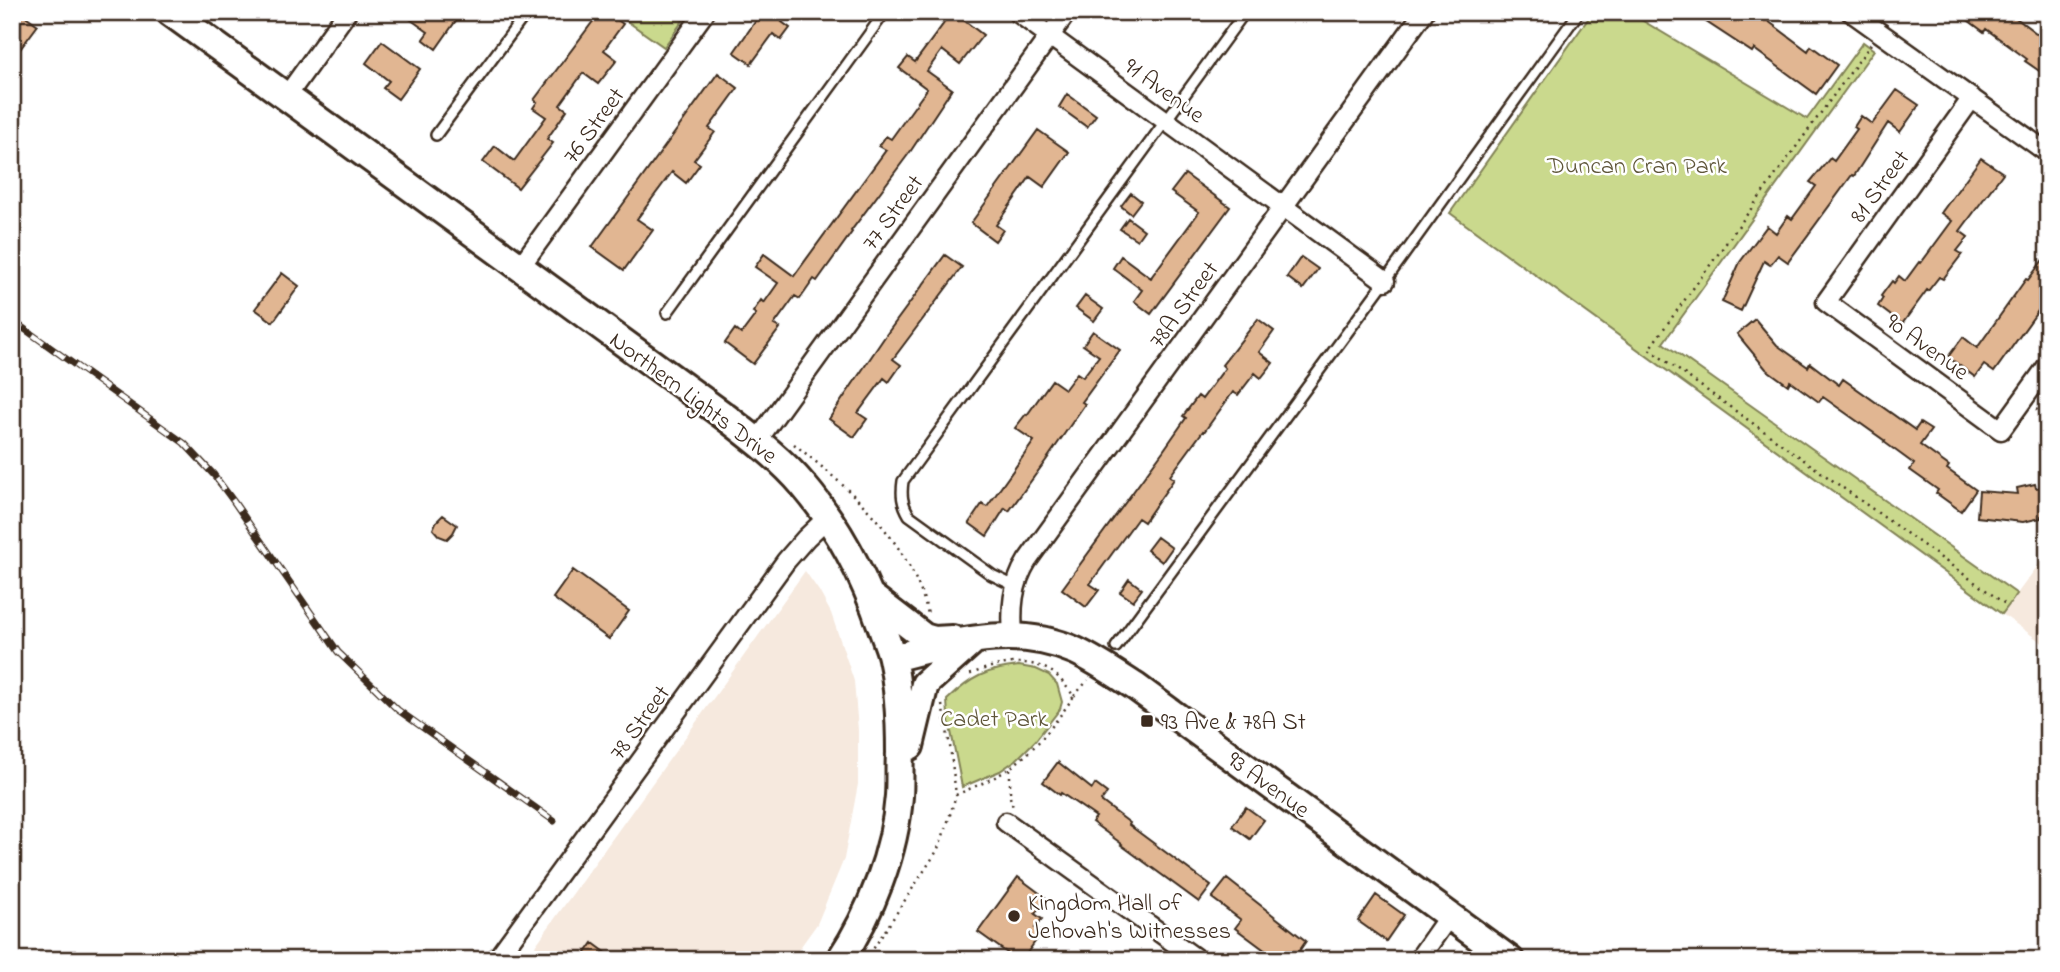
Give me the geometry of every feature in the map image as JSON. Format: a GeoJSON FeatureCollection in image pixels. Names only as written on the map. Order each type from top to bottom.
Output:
{"type":"FeatureCollection","features":[{"type":"Feature","properties":{"kind":"main road","name":"Northern Lights Drive"},"geometry":{"type":"LineString","coordinates":[[170,12],[757,441],[802,484],[827,519],[854,561],[871,596],[892,657],[900,714],[899,796],[884,868],[864,918],[840,960]]}},
{"type":"Feature","properties":{"kind":"main road"},"geometry":{"type":"LineString","coordinates":[[871,596],[924,637],[934,640],[975,639]]}},
{"type":"Feature","properties":{"kind":"main road","name":"93 Avenue"},"geometry":{"type":"LineString","coordinates":[[892,657],[992,636],[1013,636],[1061,645],[1101,664],[1510,960]]}},
{"type":"Feature","properties":{"kind":"main road"},"geometry":{"type":"LineString","coordinates":[[899,796],[925,684],[975,639]]}},
{"type":"Feature","properties":{"kind":"street"},"geometry":{"type":"LineString","coordinates":[[286,96],[347,12]]}},
{"type":"Feature","properties":{"kind":"street","name":"76 Street"},"geometry":{"type":"LineString","coordinates":[[520,267],[705,12]]}},
{"type":"Feature","properties":{"kind":"street","name":"91 Avenue"},"geometry":{"type":"LineString","coordinates":[[1017,12],[1385,281]]}},
{"type":"Feature","properties":{"kind":"street","name":"77 Street"},"geometry":{"type":"LineString","coordinates":[[757,441],[1067,12]]}},
{"type":"Feature","properties":{"kind":"street","name":"78A Street"},"geometry":{"type":"LineString","coordinates":[[1013,636],[1011,613],[1014,586],[1027,561],[1424,12]]}},
{"type":"Feature","properties":{"kind":"street"},"geometry":{"type":"LineString","coordinates":[[1851,12],[2048,153]]}},
{"type":"Feature","properties":{"kind":"street","name":"81 Street"},"geometry":{"type":"LineString","coordinates":[[1826,302],[1972,98]]}},
{"type":"Feature","properties":{"kind":"street","name":"90 Avenue"},"geometry":{"type":"LineString","coordinates":[[1826,302],[2001,430],[2048,365]]}},
{"type":"Feature","properties":{"kind":"street","name":"78 Street"},"geometry":{"type":"LineString","coordinates":[[496,960],[786,561],[827,519]]}},
{"type":"Feature","properties":{"kind":"street"},"geometry":{"type":"LineString","coordinates":[[1006,822],[1198,960]]}},
{"type":"Feature","properties":{"kind":"street"},"geometry":{"type":"LineString","coordinates":[[1418,960],[1450,916]]}},
{"type":"Feature","properties":{"kind":"lane"},"geometry":{"type":"LineString","coordinates":[[436,135],[527,12]]}},
{"type":"Feature","properties":{"kind":"lane"},"geometry":{"type":"LineString","coordinates":[[667,313],[885,12]]}},
{"type":"Feature","properties":{"kind":"lane"},"geometry":{"type":"LineString","coordinates":[[1014,586],[992,575],[909,516],[902,505],[903,481],[1245,12]]}},
{"type":"Feature","properties":{"kind":"lane"},"geometry":{"type":"LineString","coordinates":[[1116,647],[1579,12]]}},
{"type":"Feature","properties":{"kind":"path"},"geometry":{"type":"LineString","coordinates":[[1880,32],[1649,349],[2008,606]]}},
{"type":"Feature","properties":{"kind":"path"},"geometry":{"type":"LineString","coordinates":[[956,795],[1010,769],[1039,741],[1074,696],[1054,673],[1040,666],[1023,663],[1004,663],[964,677]]}},
{"type":"Feature","properties":{"kind":"path"},"geometry":{"type":"LineString","coordinates":[[866,960],[937,851],[956,795],[941,698]]}},
{"type":"Feature","properties":{"kind":"path"},"geometry":{"type":"LineString","coordinates":[[1010,769],[1010,797],[1021,833]]}},
{"type":"Feature","properties":{"kind":"shaded area"},"geometry":{"type":"Polygon","coordinates":[[[2048,552],[2048,647],[2002,614],[2048,552]]]}},
{"type":"Feature","properties":{"kind":"shaded area"},"geometry":{"type":"Polygon","coordinates":[[[805,571],[831,613],[854,681],[858,730],[858,784],[844,859],[817,924],[791,960],[525,960],[805,571]]]}},
{"type":"Feature","properties":{"kind":"green space"},"geometry":{"type":"Polygon","coordinates":[[[614,12],[689,12],[664,47],[614,12]]]}},
{"type":"Feature","properties":{"kind":"green space","name":"Duncan Cran Park"},"geometry":{"type":"Polygon","coordinates":[[[1593,12],[1628,12],[1807,119],[1863,42],[1874,50],[1663,343],[2017,594],[2002,614],[1450,213],[1593,12]]]}},
{"type":"Feature","properties":{"kind":"green space","name":"Cadet Park"},"geometry":{"type":"Polygon","coordinates":[[[1019,666],[1049,675],[1057,684],[1062,702],[1060,709],[1016,760],[1000,771],[962,787],[947,700],[964,685],[980,676],[998,669],[1019,666]]]}},
{"type":"Feature","properties":{"kind":"building"},"geometry":{"type":"Polygon","coordinates":[[[12,12],[20,12],[38,25],[12,60],[12,12]]]}},
{"type":"Feature","properties":{"kind":"building"},"geometry":{"type":"Polygon","coordinates":[[[400,12],[462,12],[436,49],[423,39],[428,32],[400,12]]]}},
{"type":"Feature","properties":{"kind":"building"},"geometry":{"type":"Polygon","coordinates":[[[600,12],[607,12],[623,24],[604,50],[617,60],[598,84],[583,73],[560,105],[567,110],[547,139],[553,143],[518,188],[483,162],[495,146],[514,161],[546,117],[533,108],[537,102],[534,100],[600,12]]]}},
{"type":"Feature","properties":{"kind":"building"},"geometry":{"type":"Polygon","coordinates":[[[762,12],[790,12],[782,22],[790,28],[781,40],[773,34],[751,64],[734,52],[762,12]]]}},
{"type":"Feature","properties":{"kind":"building"},"geometry":{"type":"Polygon","coordinates":[[[944,12],[953,12],[983,35],[960,64],[942,50],[927,71],[952,89],[817,281],[814,279],[800,299],[795,296],[774,325],[780,328],[753,364],[725,343],[735,329],[741,334],[756,314],[753,312],[761,300],[764,303],[778,283],[755,267],[764,254],[794,276],[886,150],[879,146],[886,136],[891,139],[927,89],[899,68],[908,57],[915,62],[944,23],[938,20],[944,12]]]}},
{"type":"Feature","properties":{"kind":"building"},"geometry":{"type":"Polygon","coordinates":[[[1691,12],[1756,12],[1808,51],[1811,46],[1837,65],[1816,94],[1754,49],[1752,52],[1691,12]]]}},
{"type":"Feature","properties":{"kind":"building"},"geometry":{"type":"Polygon","coordinates":[[[1957,12],[2008,12],[2048,42],[2048,77],[1986,29],[1984,32],[1957,12]]]}},
{"type":"Feature","properties":{"kind":"building"},"geometry":{"type":"Polygon","coordinates":[[[382,41],[420,69],[398,99],[383,88],[389,81],[366,63],[382,41]]]}},
{"type":"Feature","properties":{"kind":"building"},"geometry":{"type":"Polygon","coordinates":[[[718,73],[738,88],[709,128],[715,132],[694,160],[700,164],[686,183],[672,172],[637,219],[653,230],[624,270],[592,247],[718,73]]]}},
{"type":"Feature","properties":{"kind":"building"},"geometry":{"type":"Polygon","coordinates":[[[1897,90],[1919,105],[1900,132],[1888,123],[1854,176],[1852,175],[1788,262],[1778,255],[1770,265],[1764,261],[1741,311],[1722,302],[1740,262],[1767,226],[1776,233],[1788,216],[1792,219],[1816,186],[1810,182],[1830,158],[1834,161],[1857,129],[1854,127],[1861,116],[1872,124],[1897,90]]]}},
{"type":"Feature","properties":{"kind":"building"},"geometry":{"type":"Polygon","coordinates":[[[1067,94],[1096,115],[1087,127],[1059,107],[1067,94]]]}},
{"type":"Feature","properties":{"kind":"building"},"geometry":{"type":"Polygon","coordinates":[[[1038,130],[1069,152],[1044,187],[1030,177],[996,225],[1003,230],[995,241],[971,223],[1038,130]]]}},
{"type":"Feature","properties":{"kind":"building"},"geometry":{"type":"Polygon","coordinates":[[[1981,158],[2003,173],[1960,231],[1968,237],[1957,251],[1962,254],[1943,279],[1939,277],[1927,290],[1902,324],[1878,306],[1883,298],[1881,296],[1899,276],[1905,281],[1952,221],[1941,213],[1981,158]]]}},
{"type":"Feature","properties":{"kind":"building"},"geometry":{"type":"Polygon","coordinates":[[[1185,174],[1230,207],[1151,314],[1134,301],[1142,290],[1113,268],[1121,256],[1151,278],[1199,212],[1171,192],[1185,174]]]}},
{"type":"Feature","properties":{"kind":"building"},"geometry":{"type":"Polygon","coordinates":[[[1131,193],[1141,201],[1131,214],[1121,206],[1131,193]]]}},
{"type":"Feature","properties":{"kind":"building"},"geometry":{"type":"Polygon","coordinates":[[[1128,218],[1144,230],[1137,240],[1120,229],[1128,218]]]}},
{"type":"Feature","properties":{"kind":"building"},"geometry":{"type":"Polygon","coordinates":[[[2048,253],[2048,297],[1994,372],[1984,365],[1975,377],[1948,357],[1963,337],[1977,348],[2048,253]]]}},
{"type":"Feature","properties":{"kind":"building"},"geometry":{"type":"Polygon","coordinates":[[[945,255],[962,267],[893,359],[901,365],[889,382],[884,378],[858,413],[867,419],[854,437],[829,419],[945,255]]]}},
{"type":"Feature","properties":{"kind":"building"},"geometry":{"type":"Polygon","coordinates":[[[1301,257],[1318,269],[1303,289],[1287,277],[1301,257]]]}},
{"type":"Feature","properties":{"kind":"building"},"geometry":{"type":"Polygon","coordinates":[[[282,273],[299,286],[273,322],[255,309],[282,273]]]}},
{"type":"Feature","properties":{"kind":"building"},"geometry":{"type":"Polygon","coordinates":[[[1085,296],[1103,309],[1094,321],[1076,308],[1085,296]]]}},
{"type":"Feature","properties":{"kind":"building"},"geometry":{"type":"Polygon","coordinates":[[[1258,319],[1274,331],[1259,352],[1273,363],[1261,378],[1255,373],[1238,395],[1233,392],[1203,431],[1170,476],[1174,479],[1144,522],[1138,518],[1090,584],[1099,590],[1086,607],[1062,589],[1163,451],[1186,418],[1183,416],[1198,396],[1202,399],[1225,368],[1222,365],[1258,319]]]}},
{"type":"Feature","properties":{"kind":"building"},"geometry":{"type":"Polygon","coordinates":[[[1755,319],[1777,345],[1808,367],[1810,363],[1839,385],[1843,379],[1915,430],[1920,423],[1931,430],[1920,445],[1976,490],[1961,511],[1910,470],[1914,464],[1885,441],[1823,397],[1819,402],[1790,381],[1788,385],[1766,369],[1737,334],[1755,319]]]}},
{"type":"Feature","properties":{"kind":"building"},"geometry":{"type":"Polygon","coordinates":[[[1093,331],[1120,350],[1082,402],[1085,404],[1047,459],[1009,511],[1005,508],[987,536],[969,523],[982,504],[987,507],[1034,441],[1015,428],[1052,380],[1065,389],[1077,373],[1083,377],[1099,356],[1083,345],[1093,331]]]}},
{"type":"Feature","properties":{"kind":"building"},"geometry":{"type":"Polygon","coordinates":[[[2035,484],[2036,488],[2048,489],[2048,514],[2041,518],[2023,522],[1977,517],[1979,491],[2018,494],[2017,488],[2035,484]]]}},
{"type":"Feature","properties":{"kind":"building"},"geometry":{"type":"Polygon","coordinates":[[[443,515],[457,525],[447,539],[439,536],[433,529],[443,515]]]}},
{"type":"Feature","properties":{"kind":"building"},"geometry":{"type":"Polygon","coordinates":[[[1157,537],[1172,548],[1162,562],[1147,550],[1157,537]]]}},
{"type":"Feature","properties":{"kind":"building"},"geometry":{"type":"Polygon","coordinates":[[[573,570],[629,611],[609,639],[553,598],[573,570]]]}},
{"type":"Feature","properties":{"kind":"building"},"geometry":{"type":"Polygon","coordinates":[[[1129,579],[1142,589],[1133,601],[1120,592],[1129,579]]]}},
{"type":"Feature","properties":{"kind":"building"},"geometry":{"type":"Polygon","coordinates":[[[1058,762],[1092,789],[1095,784],[1107,793],[1101,801],[1211,886],[1199,902],[1092,822],[1096,817],[1043,782],[1058,762]]]}},
{"type":"Feature","properties":{"kind":"building"},"geometry":{"type":"Polygon","coordinates":[[[1246,807],[1264,820],[1250,839],[1232,826],[1246,807]]]}},
{"type":"Feature","properties":{"kind":"building","name":"Kingdom Hall of Jehovah's Witnesses"},"geometry":{"type":"Polygon","coordinates":[[[1018,877],[1046,898],[1035,914],[1042,919],[1035,928],[1042,932],[1022,960],[1017,960],[978,932],[1018,877]]]}},
{"type":"Feature","properties":{"kind":"building"},"geometry":{"type":"Polygon","coordinates":[[[1227,879],[1306,941],[1293,960],[1278,960],[1235,928],[1241,920],[1212,898],[1227,879]]]}},
{"type":"Feature","properties":{"kind":"building"},"geometry":{"type":"Polygon","coordinates":[[[1376,895],[1404,915],[1386,941],[1358,921],[1376,895]]]}},
{"type":"Feature","properties":{"kind":"building"},"geometry":{"type":"Polygon","coordinates":[[[593,943],[616,960],[581,960],[593,943]]]}},
{"type":"Feature","properties":{"kind":"railway"},"geometry":{"type":"LineString","coordinates":[[12,320],[184,443],[214,475],[234,502],[338,652],[398,710],[554,821]]}},
{"type":"Feature","properties":{"kind":"place","name":"93 Ave & 78A St"},"geometry":{"type":"Point","coordinates":[1147,721]}},
{"type":"Feature","properties":{"kind":"place","name":"Kingdom Hall of Jehovah's Witnesses"},"geometry":{"type":"Point","coordinates":[1014,916]}}]}
